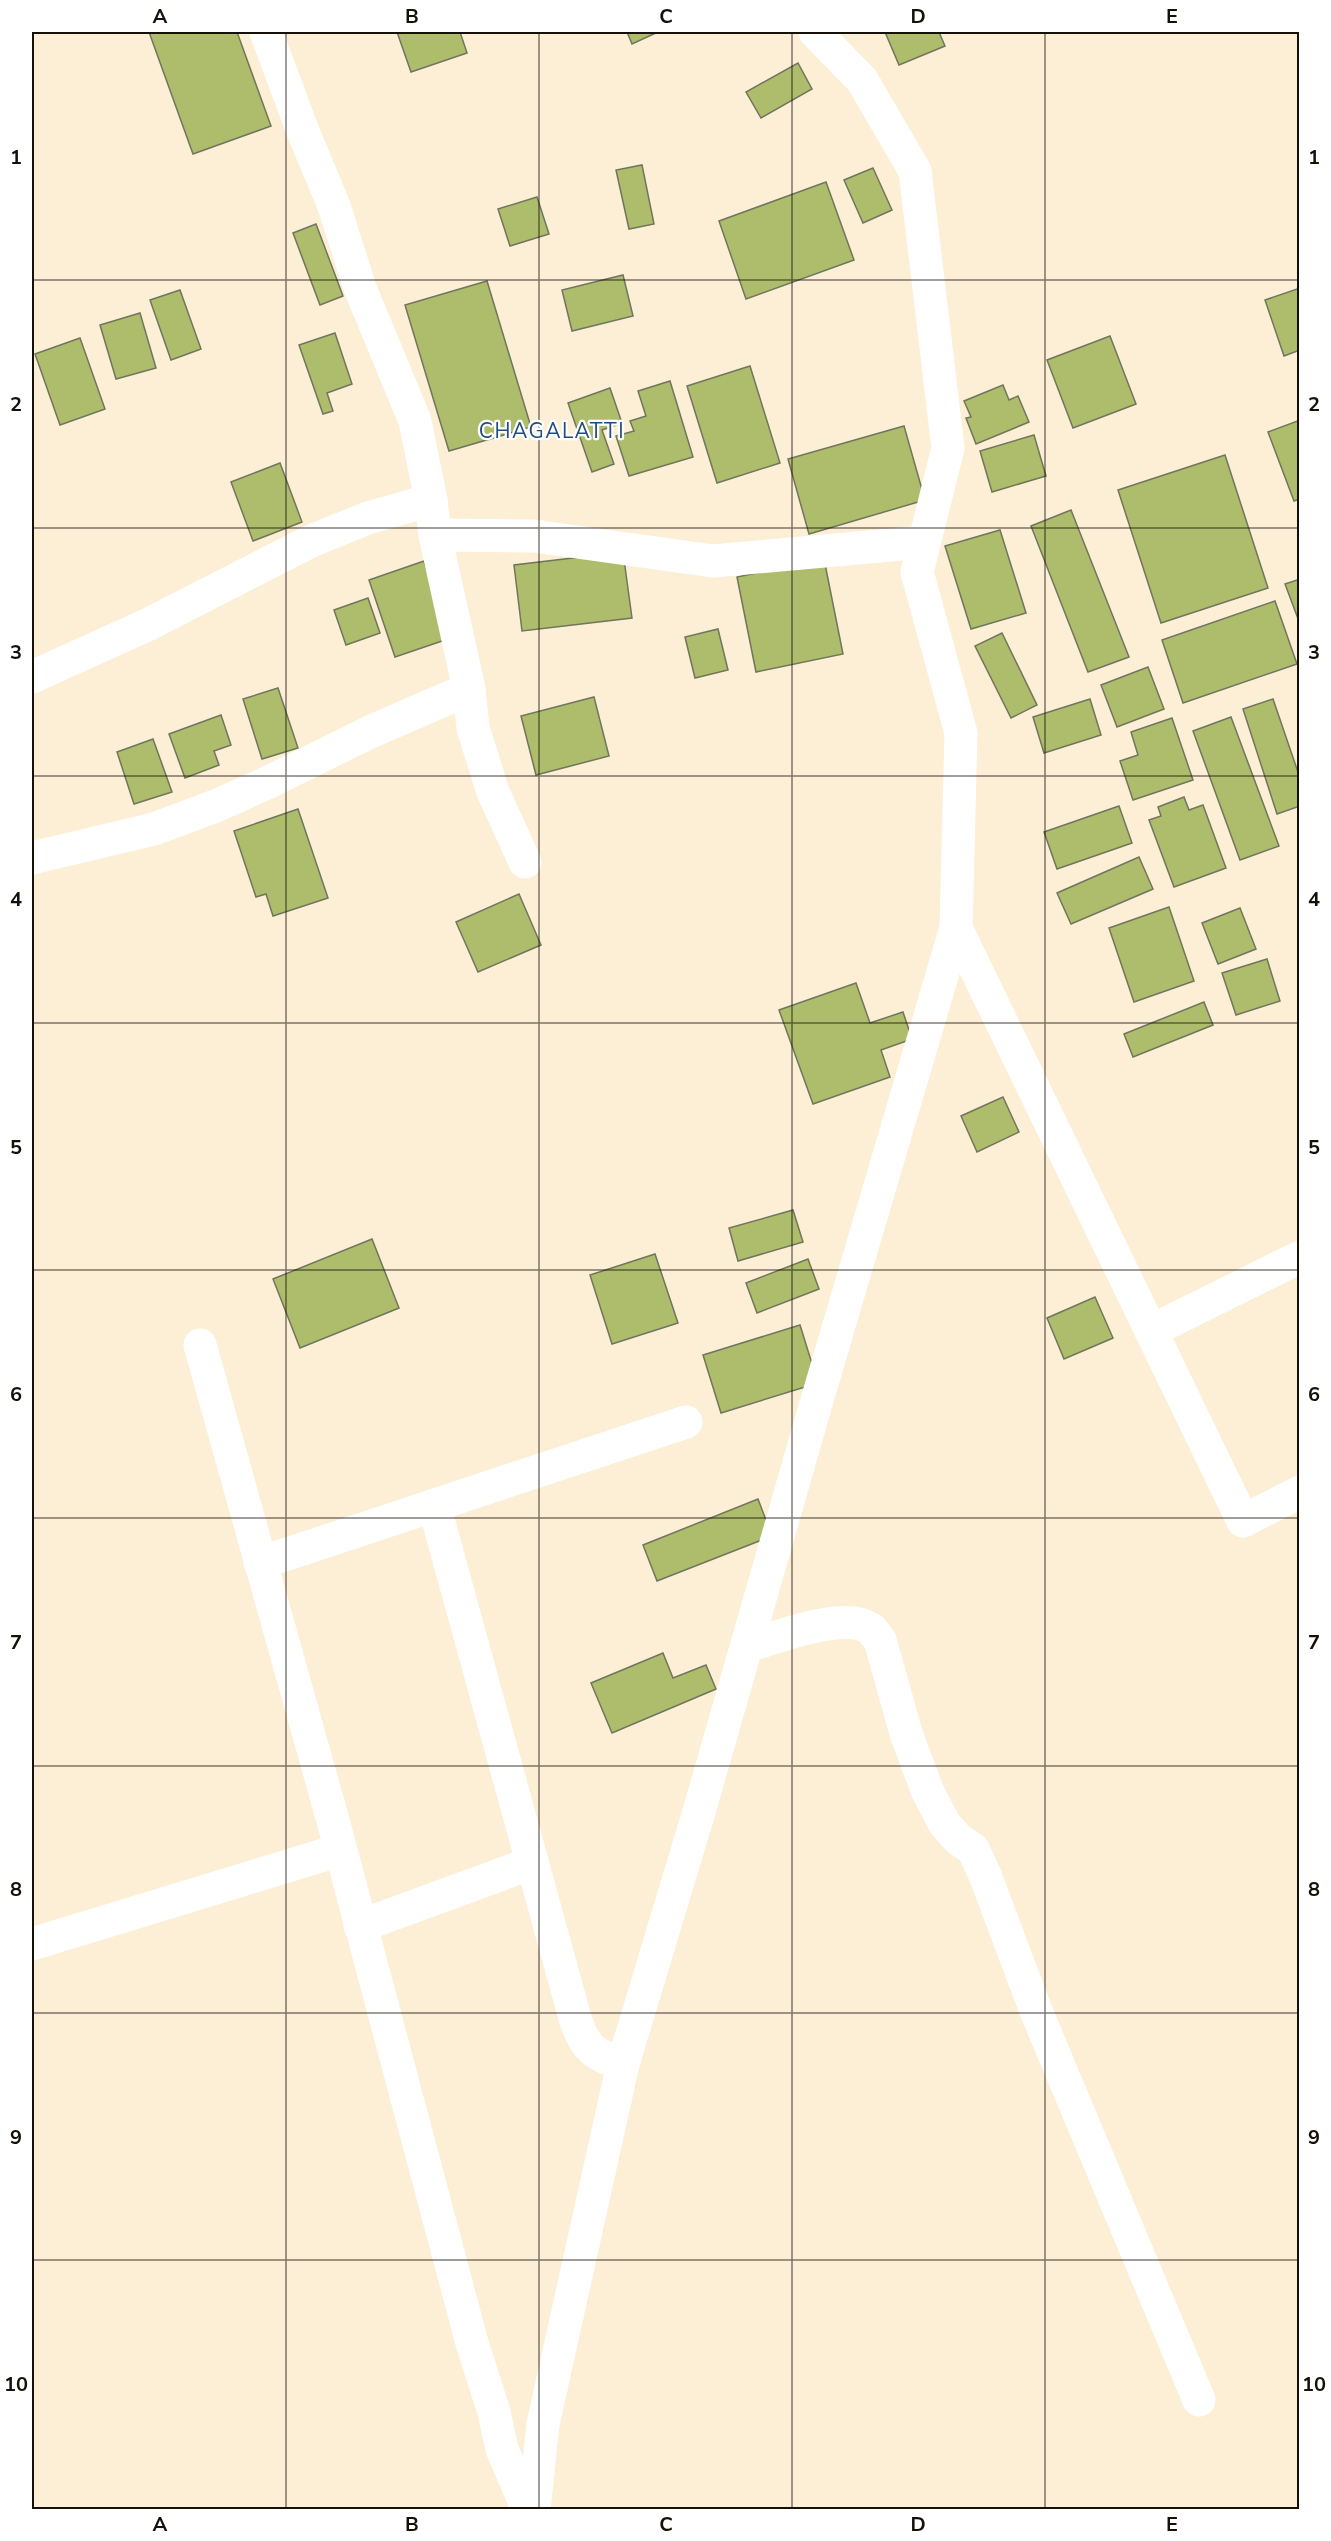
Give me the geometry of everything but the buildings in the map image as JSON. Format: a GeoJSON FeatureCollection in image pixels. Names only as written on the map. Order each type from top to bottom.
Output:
{"type":"FeatureCollection","features":[{"type":"Feature","properties":{"kind":"street"},"geometry":{"type":"LineString","coordinates":[[266,32],[334,206],[360,288],[415,421],[432,500],[435,535],[469,689],[473,728],[493,792],[525,861]]}},
{"type":"Feature","properties":{"kind":"street"},"geometry":{"type":"LineString","coordinates":[[534,2510],[543,2424],[623,2064],[956,928],[961,733],[916,572],[948,448],[915,171],[862,80],[814,32]]}},
{"type":"Feature","properties":{"kind":"street"},"geometry":{"type":"LineString","coordinates":[[32,677],[138,630],[311,541],[368,518],[432,500]]}},
{"type":"Feature","properties":{"kind":"street"},"geometry":{"type":"LineString","coordinates":[[435,535],[534,536],[713,561],[924,542]]}},
{"type":"Feature","properties":{"kind":"street"},"geometry":{"type":"LineString","coordinates":[[32,858],[154,829],[218,805],[269,783],[370,732],[469,689]]}},
{"type":"Feature","properties":{"kind":"street"},"geometry":{"type":"LineString","coordinates":[[956,928],[1243,1521],[1299,1492]]}},
{"type":"Feature","properties":{"kind":"street"},"geometry":{"type":"LineString","coordinates":[[1151,1331],[1299,1257]]}},
{"type":"Feature","properties":{"kind":"street"},"geometry":{"type":"LineString","coordinates":[[200,1345],[340,1850],[468,2332],[494,2412],[502,2449],[528,2510]]}},
{"type":"Feature","properties":{"kind":"street"},"geometry":{"type":"LineString","coordinates":[[260,1563],[686,1422]]}},
{"type":"Feature","properties":{"kind":"street"},"geometry":{"type":"LineString","coordinates":[[434,1505],[582,2039],[597,2056],[623,2064]]}},
{"type":"Feature","properties":{"kind":"street"},"geometry":{"type":"LineString","coordinates":[[747,1646],[818,1626],[840,1623],[870,1629],[879,1640],[906,1733],[927,1791],[944,1823],[958,1839],[973,1848],[1036,2011],[1199,2400]]}},
{"type":"Feature","properties":{"kind":"street"},"geometry":{"type":"LineString","coordinates":[[32,1944],[340,1850]]}},
{"type":"Feature","properties":{"kind":"street"},"geometry":{"type":"LineString","coordinates":[[360,1926],[532,1863]]}},
{"type":"Feature","properties":{"kind":"district","name":"CHAGALATTI"},"geometry":{"type":"Point","coordinates":[552,431]}}]}
